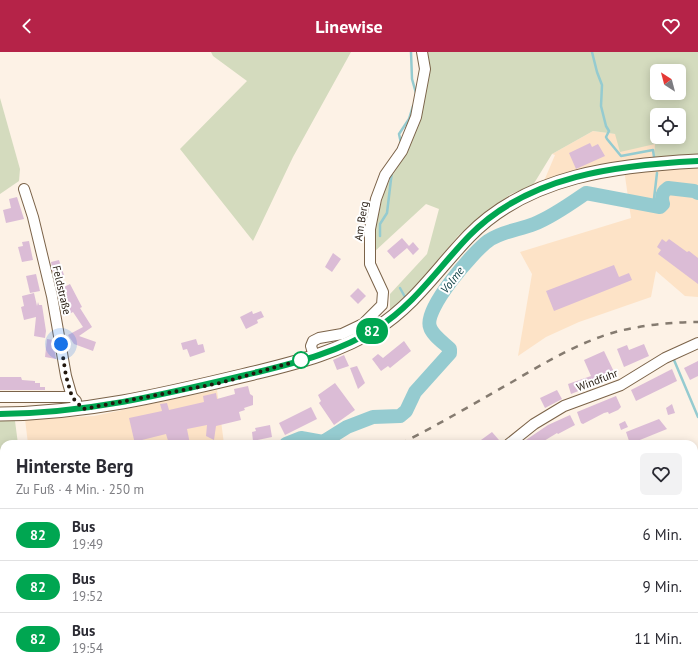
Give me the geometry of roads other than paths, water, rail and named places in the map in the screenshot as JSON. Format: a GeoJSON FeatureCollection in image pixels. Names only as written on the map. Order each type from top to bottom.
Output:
{"type":"FeatureCollection","features":[{"type":"Feature","properties":{"kind":"main road"},"geometry":{"type":"LineString","coordinates":[[0,414],[83,409],[220,383],[314,356],[350,343],[390,318],[422,290],[455,251],[486,220],[533,192],[599,171],[654,163],[698,161]]}},
{"type":"Feature","properties":{"kind":"street","name":"Am Berg"},"geometry":{"type":"LineString","coordinates":[[314,356],[311,346],[313,341],[319,338],[342,334],[363,324],[382,305],[383,292],[370,264],[370,229],[376,200],[385,175],[402,151],[416,117],[425,69],[422,52]]}},
{"type":"Feature","properties":{"kind":"street","name":"Feldstraße"},"geometry":{"type":"LineString","coordinates":[[24,189],[34,217],[52,296],[66,376],[72,397]]}},
{"type":"Feature","properties":{"kind":"street","name":"Windfuhr"},"geometry":{"type":"LineString","coordinates":[[514,440],[534,424],[564,406],[621,385],[665,358],[698,343]]}},
{"type":"Feature","properties":{"kind":"street"},"geometry":{"type":"LineString","coordinates":[[0,397],[72,397],[83,409]]}},
{"type":"Feature","properties":{"kind":"waterway"},"geometry":{"type":"LineString","coordinates":[[411,52],[412,79],[416,93]]}},
{"type":"Feature","properties":{"kind":"waterway"},"geometry":{"type":"LineString","coordinates":[[592,52],[602,85],[601,106],[606,126],[609,131],[606,137],[607,139],[621,156],[653,150],[654,157]]}},
{"type":"Feature","properties":{"kind":"waterway"},"geometry":{"type":"LineString","coordinates":[[401,143],[399,134],[409,119],[413,106]]}},
{"type":"Feature","properties":{"kind":"waterway"},"geometry":{"type":"LineString","coordinates":[[380,236],[380,224],[387,213],[392,171]]}},
{"type":"Feature","properties":{"kind":"waterway"},"geometry":{"type":"LineString","coordinates":[[653,207],[657,173]]}},
{"type":"Feature","properties":{"kind":"waterway","name":"Volme"},"geometry":{"type":"LineString","coordinates":[[326,440],[347,427],[373,417],[400,416],[406,411],[415,392],[450,353],[450,349],[431,330],[430,319],[434,307],[451,281],[472,256],[488,241],[505,233],[541,221],[561,210],[586,193],[660,207],[663,204],[663,193],[668,188],[694,191],[698,193]]}},
{"type":"Feature","properties":{"kind":"waterway"},"geometry":{"type":"LineString","coordinates":[[400,288],[405,297]]}},
{"type":"Feature","properties":{"kind":"waterway"},"geometry":{"type":"LineString","coordinates":[[674,360],[698,417]]}},
{"type":"Feature","properties":{"kind":"waterway","name":"Volme"},"geometry":{"type":"LineString","coordinates":[[296,440],[301,438],[312,440]]}},
{"type":"Feature","properties":{"kind":"railway"},"geometry":{"type":"LineString","coordinates":[[407,440],[551,360],[591,340],[619,331],[639,327],[668,323],[698,322]]}}]}
